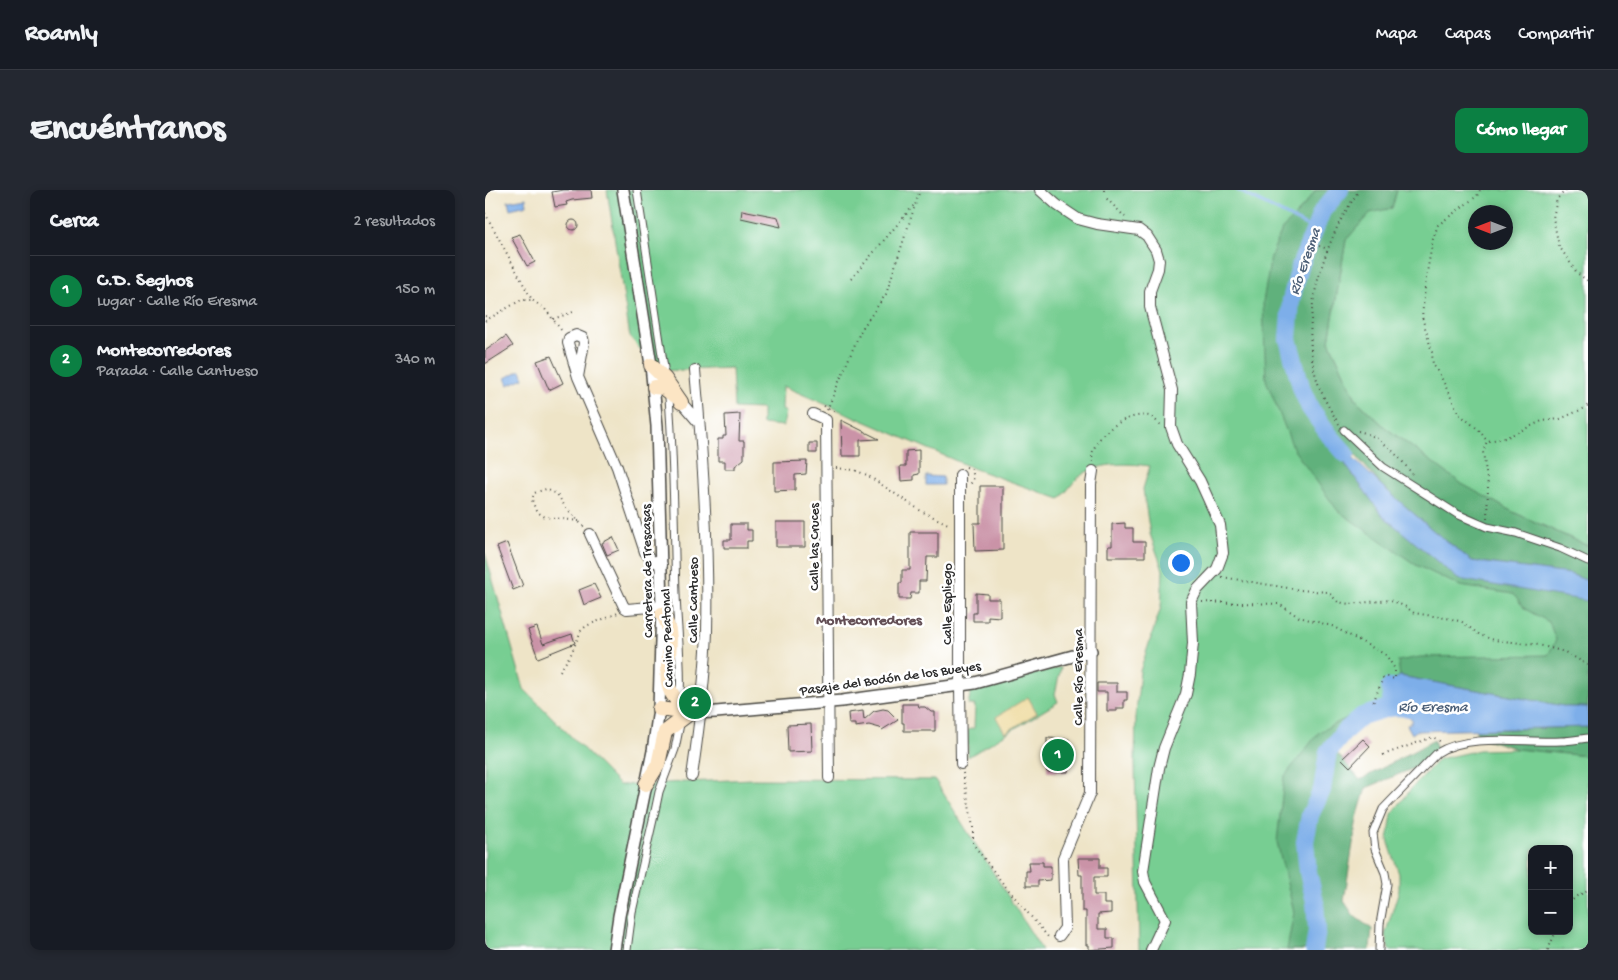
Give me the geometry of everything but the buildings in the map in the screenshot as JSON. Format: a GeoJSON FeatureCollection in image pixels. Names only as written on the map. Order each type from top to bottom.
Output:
{"type":"FeatureCollection","features":[{"type":"Feature","properties":{"kind":"main road"},"geometry":{"type":"LineString","coordinates":[[657,366],[675,400]]}},
{"type":"Feature","properties":{"kind":"main road"},"geometry":{"type":"LineString","coordinates":[[654,387],[664,388],[675,400]]}},
{"type":"Feature","properties":{"kind":"main road"},"geometry":{"type":"LineString","coordinates":[[662,610],[669,628],[670,690],[695,713]]}},
{"type":"Feature","properties":{"kind":"main road"},"geometry":{"type":"LineString","coordinates":[[659,709],[695,713]]}},
{"type":"Feature","properties":{"kind":"main road"},"geometry":{"type":"LineString","coordinates":[[646,784],[657,765],[665,732],[695,713]]}},
{"type":"Feature","properties":{"kind":"street","name":"Carretera de Trescasas"},"geometry":{"type":"LineString","coordinates":[[614,950],[659,709],[662,610],[659,454],[654,387],[657,366],[623,190]]}},
{"type":"Feature","properties":{"kind":"street"},"geometry":{"type":"LineString","coordinates":[[637,190],[657,366]]}},
{"type":"Feature","properties":{"kind":"street"},"geometry":{"type":"LineString","coordinates":[[1040,190],[1057,205],[1078,219],[1097,224],[1139,230],[1147,236],[1156,250],[1159,260],[1158,269],[1150,291],[1150,307],[1172,390],[1171,427],[1177,444],[1200,481],[1220,525],[1223,553],[1217,569],[1197,590],[1191,602],[1193,643],[1190,674],[1186,694],[1164,748],[1159,768],[1143,871],[1145,882],[1165,920],[1151,950]]}},
{"type":"Feature","properties":{"kind":"street"},"geometry":{"type":"LineString","coordinates":[[577,377],[584,343],[580,336],[572,336],[569,338],[569,351],[577,377],[617,467],[645,552],[651,560],[662,565]]}},
{"type":"Feature","properties":{"kind":"street","name":"Calle Cantueso"},"geometry":{"type":"LineString","coordinates":[[692,776],[695,713],[707,632],[706,525],[695,370]]}},
{"type":"Feature","properties":{"kind":"street"},"geometry":{"type":"LineString","coordinates":[[675,400],[699,423]]}},
{"type":"Feature","properties":{"kind":"street","name":"Camino Peatonal"},"geometry":{"type":"LineString","coordinates":[[675,400],[676,596],[680,648],[680,697]]}},
{"type":"Feature","properties":{"kind":"street"},"geometry":{"type":"LineString","coordinates":[[813,414],[824,420]]}},
{"type":"Feature","properties":{"kind":"street","name":"Calle las Cruces"},"geometry":{"type":"LineString","coordinates":[[824,420],[829,778]]}},
{"type":"Feature","properties":{"kind":"street"},"geometry":{"type":"LineString","coordinates":[[1344,430],[1383,467],[1457,514],[1487,527],[1517,533],[1560,548],[1588,561]]}},
{"type":"Feature","properties":{"kind":"street","name":"Calle Río Eresma"},"geometry":{"type":"LineString","coordinates":[[1056,939],[1065,928],[1063,858],[1090,793],[1091,494],[1093,471]]}},
{"type":"Feature","properties":{"kind":"street","name":"Calle Espliego"},"geometry":{"type":"LineString","coordinates":[[960,475],[959,686],[961,764]]}},
{"type":"Feature","properties":{"kind":"street"},"geometry":{"type":"LineString","coordinates":[[590,534],[610,575],[621,604],[627,610],[662,610]]}},
{"type":"Feature","properties":{"kind":"street","name":"Pasaje del Bodón de los Bueyes"},"geometry":{"type":"LineString","coordinates":[[695,713],[827,703],[959,686],[1091,651]]}},
{"type":"Feature","properties":{"kind":"street"},"geometry":{"type":"LineString","coordinates":[[627,950],[632,912],[659,792],[675,749],[680,724]]}},
{"type":"Feature","properties":{"kind":"street"},"geometry":{"type":"LineString","coordinates":[[1379,950],[1380,924],[1387,884],[1385,873],[1375,849],[1373,834],[1376,823],[1383,809],[1437,753],[1444,748],[1474,742],[1561,741],[1588,738]]}},
{"type":"Feature","properties":{"kind":"path"},"geometry":{"type":"LineString","coordinates":[[824,420],[861,330],[886,294],[920,190]]}},
{"type":"Feature","properties":{"kind":"path"},"geometry":{"type":"LineString","coordinates":[[1104,190],[1104,196],[1124,215],[1131,228]]}},
{"type":"Feature","properties":{"kind":"path"},"geometry":{"type":"LineString","coordinates":[[1359,190],[1336,228],[1319,274],[1314,303],[1311,342],[1312,357],[1322,393],[1344,430],[1365,432],[1380,441],[1406,465],[1419,490]]}},
{"type":"Feature","properties":{"kind":"path"},"geometry":{"type":"LineString","coordinates":[[1480,190],[1477,196],[1438,225],[1433,239],[1426,278],[1422,317],[1432,352],[1433,366],[1439,373],[1459,414],[1479,430],[1487,441]]}},
{"type":"Feature","properties":{"kind":"path"},"geometry":{"type":"LineString","coordinates":[[1566,190],[1557,199],[1553,218],[1559,246],[1577,273],[1588,281]]}},
{"type":"Feature","properties":{"kind":"path"},"geometry":{"type":"LineString","coordinates":[[851,279],[916,202]]}},
{"type":"Feature","properties":{"kind":"path"},"geometry":{"type":"LineString","coordinates":[[485,213],[532,300],[545,309],[569,338]]}},
{"type":"Feature","properties":{"kind":"path"},"geometry":{"type":"LineString","coordinates":[[1319,246],[1328,249]]}},
{"type":"Feature","properties":{"kind":"path"},"geometry":{"type":"LineString","coordinates":[[485,321],[521,300],[532,300]]}},
{"type":"Feature","properties":{"kind":"path"},"geometry":{"type":"LineString","coordinates":[[553,319],[576,311]]}},
{"type":"Feature","properties":{"kind":"path"},"geometry":{"type":"LineString","coordinates":[[485,316],[490,317]]}},
{"type":"Feature","properties":{"kind":"path"},"geometry":{"type":"LineString","coordinates":[[1487,441],[1505,438],[1542,421],[1560,419],[1588,405]]}},
{"type":"Feature","properties":{"kind":"path"},"geometry":{"type":"LineString","coordinates":[[824,406],[835,412]]}},
{"type":"Feature","properties":{"kind":"path"},"geometry":{"type":"LineString","coordinates":[[1093,471],[1092,452],[1101,438],[1114,425],[1136,415],[1151,416],[1164,428]]}},
{"type":"Feature","properties":{"kind":"path"},"geometry":{"type":"LineString","coordinates":[[1487,441],[1483,452],[1488,486],[1487,527]]}},
{"type":"Feature","properties":{"kind":"path"},"geometry":{"type":"LineString","coordinates":[[826,466],[854,470],[867,475],[921,511],[960,529]]}},
{"type":"Feature","properties":{"kind":"path"},"geometry":{"type":"LineString","coordinates":[[579,521],[545,517],[536,511],[532,500],[535,493],[546,488],[557,494],[566,508],[579,521],[590,534]]}},
{"type":"Feature","properties":{"kind":"path"},"geometry":{"type":"LineString","coordinates":[[1212,576],[1300,590],[1328,592],[1338,602],[1349,604],[1391,600],[1414,613],[1462,622],[1480,635],[1493,640],[1539,645],[1565,652],[1588,665]]}},
{"type":"Feature","properties":{"kind":"path"},"geometry":{"type":"LineString","coordinates":[[1198,602],[1279,604],[1299,617],[1333,626],[1386,655],[1395,669],[1396,678],[1383,678],[1373,703]]}},
{"type":"Feature","properties":{"kind":"path"},"geometry":{"type":"LineString","coordinates":[[560,671],[571,654],[581,631],[586,626],[627,610]]}},
{"type":"Feature","properties":{"kind":"path"},"geometry":{"type":"LineString","coordinates":[[1383,755],[1433,737],[1444,748]]}},
{"type":"Feature","properties":{"kind":"path"},"geometry":{"type":"LineString","coordinates":[[961,764],[973,828],[973,844],[1001,881],[1056,939]]}},
{"type":"Feature","properties":{"kind":"path"},"geometry":{"type":"LineString","coordinates":[[1573,900],[1588,892]]}},
{"type":"Feature","properties":{"kind":"path"},"geometry":{"type":"LineString","coordinates":[[1548,950],[1554,935]]}},
{"type":"Feature","properties":{"kind":"green space"},"geometry":{"type":"Polygon","coordinates":[[[607,190],[1340,190],[1288,339],[1302,390],[1310,408],[1330,436],[1405,521],[1588,585],[1588,717],[1496,716],[1396,707],[1373,712],[1350,727],[1328,751],[1314,950],[1139,950],[1135,763],[1136,714],[1140,671],[1161,607],[1163,570],[1150,534],[1143,489],[1150,466],[1122,464],[1093,469],[1078,478],[1060,499],[975,469],[783,386],[782,410],[786,412],[783,426],[762,424],[762,409],[734,408],[732,368],[659,371],[630,337],[607,190]]]}},
{"type":"Feature","properties":{"kind":"green space"},"geometry":{"type":"Polygon","coordinates":[[[1316,190],[1397,190],[1392,208],[1370,213],[1346,240],[1329,341],[1357,401],[1386,428],[1462,484],[1513,512],[1588,546],[1588,581],[1570,574],[1472,561],[1383,487],[1332,428],[1289,366],[1315,425],[1354,473],[1460,569],[1588,599],[1588,707],[1569,707],[1400,676],[1398,661],[1420,657],[1548,655],[1556,640],[1549,622],[1525,609],[1513,594],[1460,586],[1416,565],[1338,511],[1294,450],[1266,380],[1263,302],[1271,256],[1282,229],[1293,219],[1316,190]]]}},
{"type":"Feature","properties":{"kind":"green space"},"geometry":{"type":"Polygon","coordinates":[[[1397,190],[1588,190],[1588,546],[1513,512],[1462,485],[1386,428],[1357,401],[1329,341],[1346,240],[1370,212],[1392,208],[1397,190]]]}},
{"type":"Feature","properties":{"kind":"green space"},"geometry":{"type":"Polygon","coordinates":[[[485,553],[524,689],[619,785],[753,779],[935,780],[1042,950],[485,950],[485,553]]]}},
{"type":"Feature","properties":{"kind":"green space"},"geometry":{"type":"Polygon","coordinates":[[[1061,667],[1055,694],[1058,702],[968,757],[968,730],[974,728],[975,705],[968,705],[971,690],[1061,667]]]}},
{"type":"Feature","properties":{"kind":"green space"},"geometry":{"type":"Polygon","coordinates":[[[1370,706],[1382,717],[1365,721],[1330,745],[1360,780],[1434,740],[1437,750],[1414,768],[1366,788],[1357,818],[1344,901],[1354,916],[1372,929],[1370,950],[1287,950],[1294,912],[1277,842],[1284,777],[1319,732],[1370,706]]]}},
{"type":"Feature","properties":{"kind":"green space"},"geometry":{"type":"Polygon","coordinates":[[[1588,727],[1587,756],[1517,749],[1476,736],[1476,730],[1588,727]]]}},
{"type":"Feature","properties":{"kind":"green space"},"geometry":{"type":"Polygon","coordinates":[[[1517,749],[1588,756],[1588,950],[1389,950],[1385,935],[1399,890],[1399,874],[1388,840],[1392,814],[1411,789],[1439,759],[1479,750],[1517,749]]]}},
{"type":"Feature","properties":{"kind":"sand"},"geometry":{"type":"Polygon","coordinates":[[[1028,697],[1037,713],[1005,733],[996,717],[1028,697]]]}},
{"type":"Feature","properties":{"kind":"water"},"geometry":{"type":"Polygon","coordinates":[[[526,198],[527,205],[510,209],[508,201],[526,198]]]}},
{"type":"Feature","properties":{"kind":"water"},"geometry":{"type":"Polygon","coordinates":[[[521,370],[524,378],[508,385],[505,378],[521,370]]]}},
{"type":"Feature","properties":{"kind":"water"},"geometry":{"type":"Polygon","coordinates":[[[1330,436],[1383,487],[1472,561],[1570,574],[1588,581],[1588,601],[1458,579],[1383,516],[1347,467],[1330,436]]]}},
{"type":"Feature","properties":{"kind":"water"},"geometry":{"type":"Polygon","coordinates":[[[926,476],[943,477],[943,485],[926,485],[926,476]]]}},
{"type":"Feature","properties":{"kind":"water","name":"Río Eresma"},"geometry":{"type":"Polygon","coordinates":[[[1400,676],[1569,707],[1588,707],[1588,727],[1416,731],[1412,734],[1407,725],[1413,721],[1405,711],[1397,712],[1395,679],[1400,676]]]}},
{"type":"Feature","properties":{"kind":"waterway"},"geometry":{"type":"LineString","coordinates":[[1237,190],[1315,230]]}},
{"type":"Feature","properties":{"kind":"waterway","name":"Río Eresma"},"geometry":{"type":"LineString","coordinates":[[1340,190],[1322,211],[1300,266],[1291,300],[1288,339],[1302,390],[1310,408],[1330,436],[1346,454]]}},
{"type":"Feature","properties":{"kind":"waterway"},"geometry":{"type":"LineString","coordinates":[[1392,707],[1390,687],[1407,689],[1416,696]]}},
{"type":"Feature","properties":{"kind":"waterway","name":"Río Eresma"},"geometry":{"type":"LineString","coordinates":[[1314,950],[1317,930],[1315,902],[1308,872],[1305,842],[1310,815],[1322,790],[1328,752],[1345,731],[1362,716],[1396,707],[1420,709]]}},
{"type":"Feature","properties":{"kind":"place","name":"Montecorredores"},"geometry":{"type":"Point","coordinates":[695,703]}},
{"type":"Feature","properties":{"kind":"place","name":"C.D. Seghos"},"geometry":{"type":"Point","coordinates":[1058,755]}},
{"type":"Feature","properties":{"kind":"district","name":"Montecorredores"},"geometry":{"type":"Point","coordinates":[869,619]}}]}
